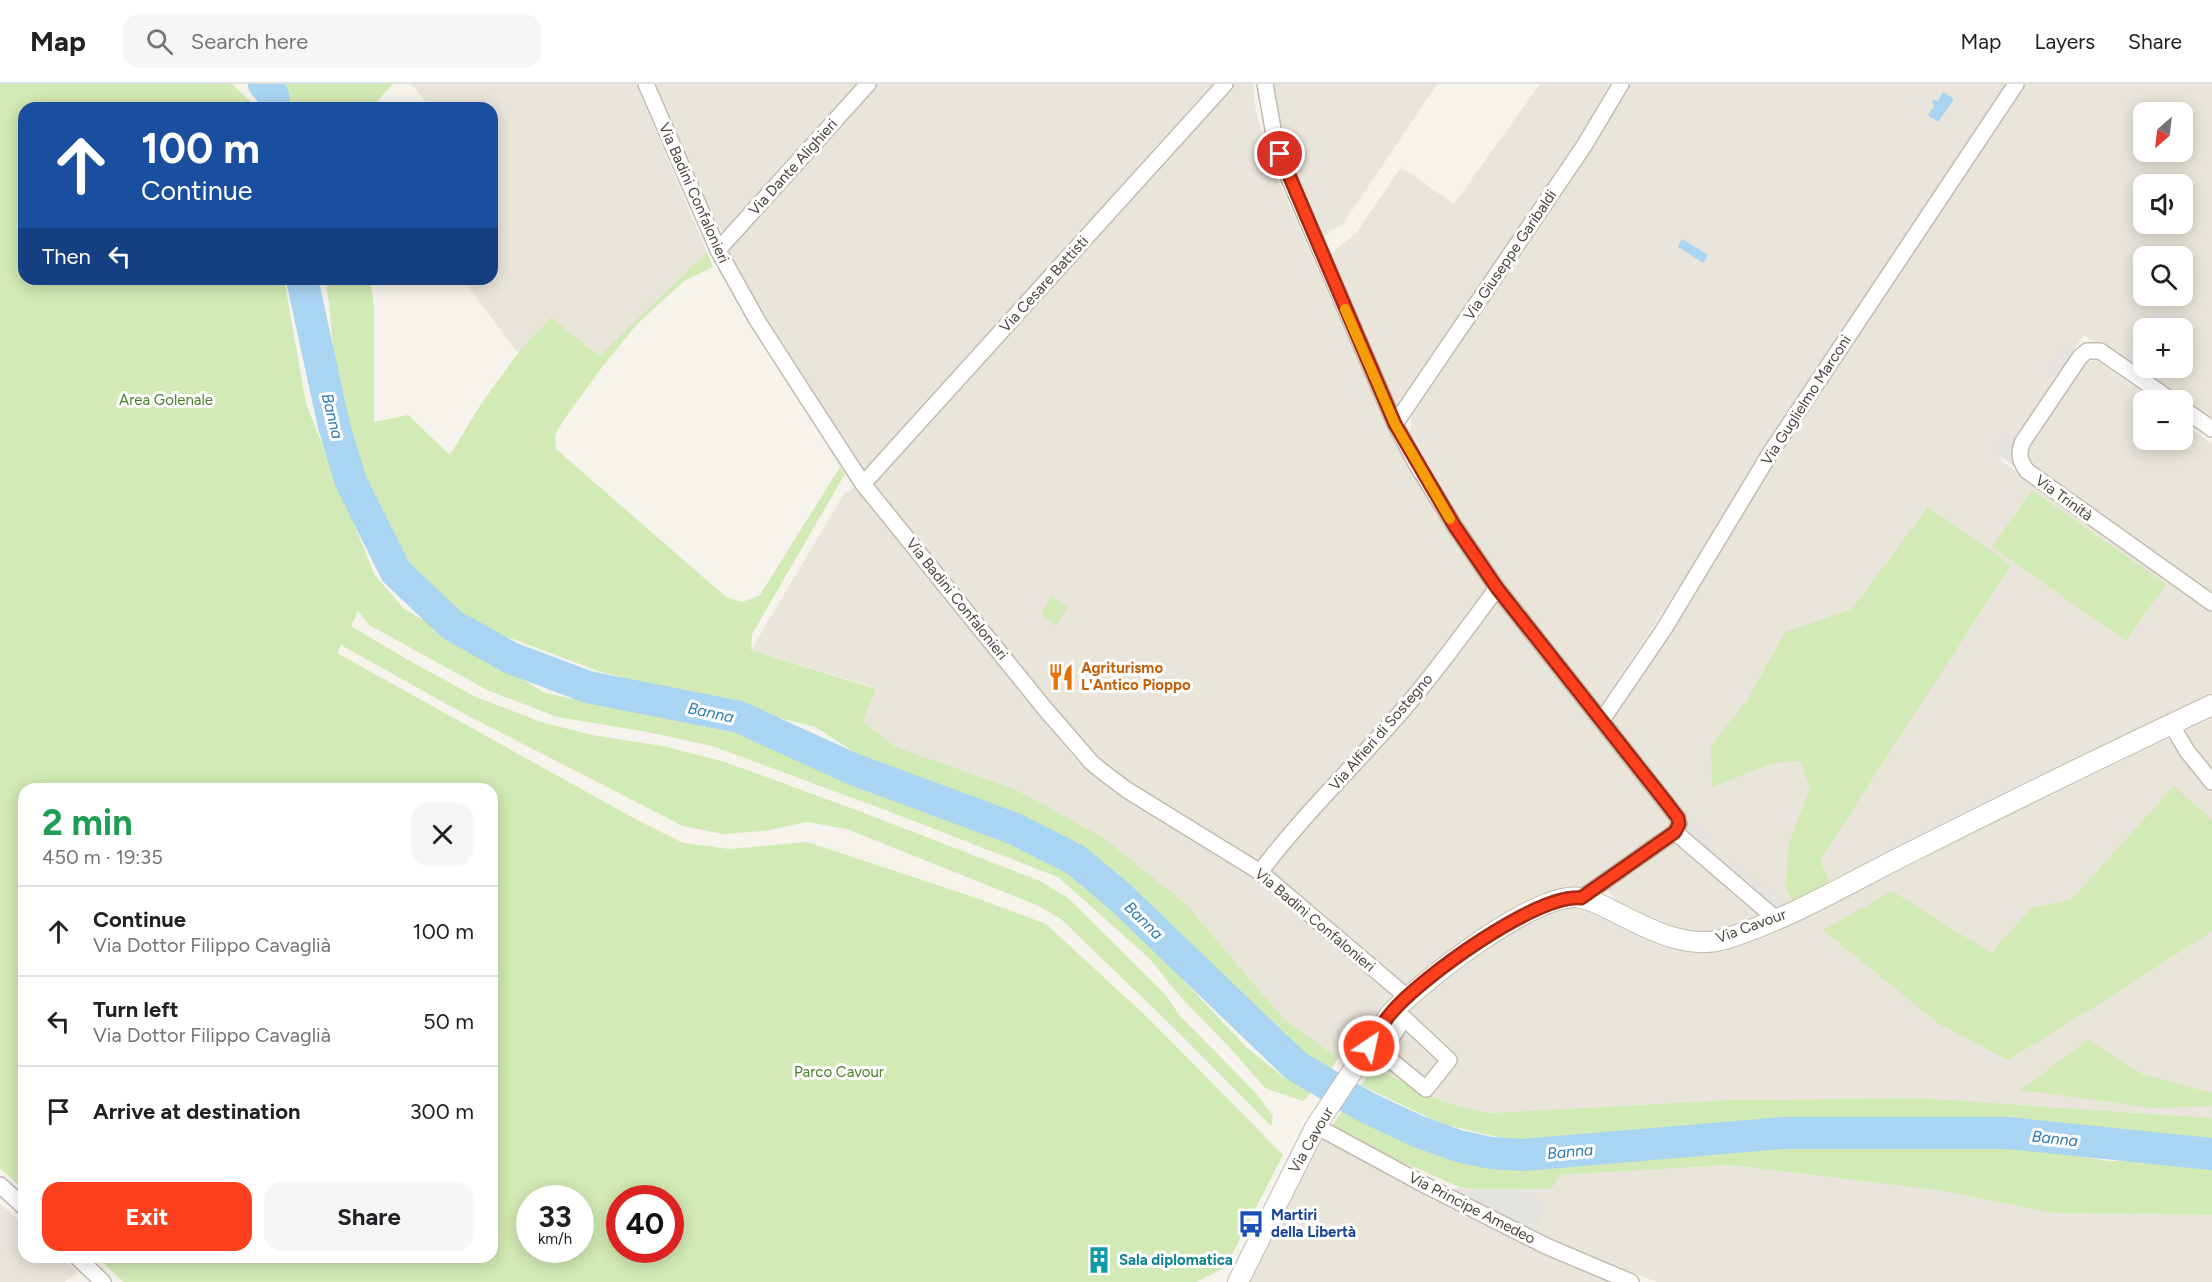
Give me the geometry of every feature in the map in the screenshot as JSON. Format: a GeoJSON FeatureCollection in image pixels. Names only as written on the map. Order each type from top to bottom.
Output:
{"type":"FeatureCollection","features":[{"type":"Feature","properties":{"kind":"street","name":"Via Badini Confalonieri"},"geometry":{"type":"LineString","coordinates":[[646,84],[718,250],[757,320],[863,484],[1046,711],[1092,763],[1127,790],[1260,872],[1407,997]]}},
{"type":"Feature","properties":{"kind":"street","name":"Via Dante Alighieri"},"geometry":{"type":"LineString","coordinates":[[718,250],[868,84]]}},
{"type":"Feature","properties":{"kind":"street","name":"Via Cesare Battisti"},"geometry":{"type":"LineString","coordinates":[[863,484],[1226,84]]}},
{"type":"Feature","properties":{"kind":"street"},"geometry":{"type":"LineString","coordinates":[[1265,84],[1273,129],[1285,169],[1395,424],[1454,525],[1497,588],[1678,818],[1679,824],[1675,832],[1581,898]]}},
{"type":"Feature","properties":{"kind":"street","name":"Via Giuseppe Garibaldi"},"geometry":{"type":"LineString","coordinates":[[1395,424],[1584,146],[1621,84]]}},
{"type":"Feature","properties":{"kind":"street","name":"Via Guglielmo Marconi"},"geometry":{"type":"LineString","coordinates":[[1602,720],[1664,629],[1771,452],[2016,84]]}},
{"type":"Feature","properties":{"kind":"street","name":"Via Trinità"},"geometry":{"type":"LineString","coordinates":[[2157,390],[2100,351],[2087,351],[2080,357],[2022,443],[2019,451],[2020,460],[2027,471],[2212,603]]}},
{"type":"Feature","properties":{"kind":"street"},"geometry":{"type":"LineString","coordinates":[[2193,416],[2212,429]]}},
{"type":"Feature","properties":{"kind":"street","name":"Via Alfieri di Sostegno"},"geometry":{"type":"LineString","coordinates":[[1260,872],[1283,842],[1404,710],[1497,588]]}},
{"type":"Feature","properties":{"kind":"street"},"geometry":{"type":"LineString","coordinates":[[2212,705],[2171,724],[2187,751],[2212,782]]}},
{"type":"Feature","properties":{"kind":"street","name":"Via Cavour"},"geometry":{"type":"LineString","coordinates":[[1238,1282],[1318,1123],[1391,1013],[1439,971],[1512,921],[1565,898],[1581,898],[1661,933],[1694,941],[1723,939],[1775,918],[2171,724]]}},
{"type":"Feature","properties":{"kind":"street"},"geometry":{"type":"LineString","coordinates":[[1675,832],[1775,918]]}},
{"type":"Feature","properties":{"kind":"street"},"geometry":{"type":"LineString","coordinates":[[1404,1018],[1449,1060],[1426,1089],[1382,1053],[1404,1018]]}},
{"type":"Feature","properties":{"kind":"street","name":"Via Principe Amedeo"},"geometry":{"type":"LineString","coordinates":[[1318,1123],[1423,1184],[1581,1263],[1631,1282]]}},
{"type":"Feature","properties":{"kind":"street"},"geometry":{"type":"LineString","coordinates":[[0,1185],[18,1202]]}},
{"type":"Feature","properties":{"kind":"street"},"geometry":{"type":"LineString","coordinates":[[83,1263],[103,1282]]}},
{"type":"Feature","properties":{"kind":"shaded area"},"geometry":{"type":"Polygon","coordinates":[[[411,84],[636,84],[707,252],[599,356],[551,317],[518,353],[467,285],[498,285],[498,102],[426,102],[411,84]]]}},
{"type":"Feature","properties":{"kind":"shaded area"},"geometry":{"type":"Polygon","coordinates":[[[651,84],[861,84],[730,231],[715,230],[651,84]]]}},
{"type":"Feature","properties":{"kind":"shaded area"},"geometry":{"type":"Polygon","coordinates":[[[874,84],[1212,84],[864,472],[805,387],[725,251],[874,84]]]}},
{"type":"Feature","properties":{"kind":"shaded area"},"geometry":{"type":"Polygon","coordinates":[[[1230,84],[1253,84],[1256,111],[1271,164],[1392,437],[1443,520],[1491,587],[1415,693],[1259,867],[1100,764],[1074,737],[872,482],[1230,84]]]}},
{"type":"Feature","properties":{"kind":"shaded area"},"geometry":{"type":"Polygon","coordinates":[[[1274,84],[1437,84],[1343,224],[1322,237],[1299,185],[1275,101],[1274,84]]]}},
{"type":"Feature","properties":{"kind":"shaded area"},"geometry":{"type":"Polygon","coordinates":[[[1540,84],[1609,84],[1591,119],[1396,408],[1330,255],[1357,232],[1401,167],[1454,204],[1540,84]]]}},
{"type":"Feature","properties":{"kind":"shaded area"},"geometry":{"type":"Polygon","coordinates":[[[1627,84],[2009,84],[1598,710],[1496,580],[1409,439],[1414,400],[1627,84]]]}},
{"type":"Feature","properties":{"kind":"shaded area"},"geometry":{"type":"Polygon","coordinates":[[[2020,84],[2212,84],[2212,426],[2193,412],[2193,390],[2162,390],[2145,378],[2193,378],[2193,318],[2133,318],[2133,370],[2084,335],[2000,460],[2212,613],[2212,693],[1775,913],[1681,829],[1608,721],[1871,308],[2020,84]]]}},
{"type":"Feature","properties":{"kind":"shaded area"},"geometry":{"type":"Polygon","coordinates":[[[2158,308],[2173,318],[2151,318],[2158,308]]]}},
{"type":"Feature","properties":{"kind":"shaded area"},"geometry":{"type":"Polygon","coordinates":[[[2133,344],[2133,373],[2120,364],[2133,344]]]}},
{"type":"Feature","properties":{"kind":"shaded area"},"geometry":{"type":"Polygon","coordinates":[[[2063,346],[2080,357],[2064,381],[2048,370],[2063,346]]]}},
{"type":"Feature","properties":{"kind":"shaded area"},"geometry":{"type":"Polygon","coordinates":[[[2097,360],[2138,390],[2133,390],[2133,450],[2193,450],[2193,430],[2212,444],[2212,595],[2025,459],[2025,446],[2083,363],[2097,360]]]}},
{"type":"Feature","properties":{"kind":"shaded area"},"geometry":{"type":"Polygon","coordinates":[[[2140,378],[2155,378],[2150,385],[2140,378]]]}},
{"type":"Feature","properties":{"kind":"shaded area"},"geometry":{"type":"Polygon","coordinates":[[[2004,431],[2022,443],[2017,468],[1991,450],[2004,431]]]}},
{"type":"Feature","properties":{"kind":"shaded area"},"geometry":{"type":"Polygon","coordinates":[[[855,487],[1077,761],[1116,791],[1250,871],[1396,992],[1378,1023],[1345,1063],[1285,1020],[1186,904],[1014,789],[894,746],[863,721],[876,688],[751,650],[844,494],[855,487]]]}},
{"type":"Feature","properties":{"kind":"shaded area"},"geometry":{"type":"Polygon","coordinates":[[[1498,594],[1670,810],[1672,831],[1609,875],[1409,988],[1266,871],[1498,594]]]}},
{"type":"Feature","properties":{"kind":"shaded area"},"geometry":{"type":"Polygon","coordinates":[[[2212,718],[2212,1118],[1921,1098],[1731,1100],[1487,1113],[1444,1102],[1367,1063],[1411,999],[1499,935],[1549,908],[1578,905],[1694,950],[1799,914],[2212,718]]]}},
{"type":"Feature","properties":{"kind":"shaded area"},"geometry":{"type":"Polygon","coordinates":[[[1694,821],[1715,840],[1710,846],[1730,864],[1734,860],[1787,906],[1775,910],[1684,830],[1694,821]]]}},
{"type":"Feature","properties":{"kind":"shaded area"},"geometry":{"type":"Polygon","coordinates":[[[1674,837],[1762,916],[1723,930],[1689,932],[1632,917],[1604,887],[1674,837]]]}},
{"type":"Feature","properties":{"kind":"shaded area"},"geometry":{"type":"Polygon","coordinates":[[[1317,1137],[1327,1139],[1580,1269],[1615,1282],[1240,1282],[1317,1137]]]}},
{"type":"Feature","properties":{"kind":"shaded area"},"geometry":{"type":"Polygon","coordinates":[[[1730,1165],[1944,1191],[2051,1213],[2212,1215],[2212,1282],[1657,1282],[1538,1237],[1446,1191],[1459,1187],[1550,1189],[1560,1175],[1730,1165]]]}},
{"type":"Feature","properties":{"kind":"shaded area"},"geometry":{"type":"Polygon","coordinates":[[[1462,1191],[1518,1191],[1545,1201],[1535,1234],[1457,1195],[1462,1191]]]}},
{"type":"Feature","properties":{"kind":"shaded area"},"geometry":{"type":"Polygon","coordinates":[[[0,1204],[18,1220],[18,1263],[68,1263],[78,1272],[65,1282],[0,1282],[0,1204]]]}},
{"type":"Feature","properties":{"kind":"green space","name":"Parco Cavour"},"geometry":{"type":"Polygon","coordinates":[[[0,84],[232,84],[251,102],[18,102],[18,285],[285,285],[306,404],[374,574],[403,608],[545,693],[760,738],[1046,856],[1128,921],[1247,1048],[1285,1078],[1317,1086],[1303,1101],[1265,1088],[1176,992],[1150,959],[1058,877],[712,746],[647,732],[557,717],[487,690],[369,625],[358,611],[351,626],[476,697],[541,722],[592,735],[663,746],[722,761],[1040,881],[1068,898],[1164,993],[1180,1016],[1255,1092],[1273,1116],[1271,1126],[1061,919],[1039,906],[847,829],[807,822],[765,831],[723,834],[683,826],[459,711],[341,645],[337,653],[637,820],[683,843],[730,849],[807,842],[976,898],[1046,924],[1149,1019],[1283,1155],[1225,1268],[1196,1282],[123,1282],[103,1263],[498,1263],[498,783],[18,783],[18,1184],[0,1168],[0,84]]]}},
{"type":"Feature","properties":{"kind":"green space"},"geometry":{"type":"Polygon","coordinates":[[[277,84],[393,84],[376,102],[289,102],[277,84]]]}},
{"type":"Feature","properties":{"kind":"green space"},"geometry":{"type":"Polygon","coordinates":[[[707,252],[713,267],[684,281],[637,324],[565,418],[555,435],[556,449],[726,597],[742,602],[760,595],[840,467],[845,474],[752,634],[751,650],[876,689],[863,721],[894,746],[1014,789],[1102,837],[1186,904],[1285,1020],[1338,1058],[1329,1073],[1293,1054],[1232,999],[1126,887],[1030,823],[883,770],[815,727],[601,672],[467,622],[413,575],[363,475],[338,404],[326,285],[371,285],[374,307],[374,422],[408,415],[450,455],[481,404],[518,353],[551,317],[599,356],[707,252]]]}},
{"type":"Feature","properties":{"kind":"green space"},"geometry":{"type":"Polygon","coordinates":[[[2032,490],[2166,584],[2126,641],[1992,547],[2032,490]]]}},
{"type":"Feature","properties":{"kind":"green space"},"geometry":{"type":"Polygon","coordinates":[[[1928,507],[2011,565],[1820,860],[1831,885],[1794,904],[1785,886],[1789,843],[1810,788],[1800,761],[1773,763],[1712,787],[1711,745],[1748,699],[1785,632],[1852,609],[1928,507]]]}},
{"type":"Feature","properties":{"kind":"green space"},"geometry":{"type":"Polygon","coordinates":[[[1052,596],[1068,608],[1055,626],[1041,613],[1052,596]]]}},
{"type":"Feature","properties":{"kind":"green space"},"geometry":{"type":"Polygon","coordinates":[[[2174,786],[2212,820],[2212,931],[2008,1060],[1939,1024],[1823,930],[1892,891],[1991,953],[2031,908],[2071,900],[2174,786]]]}},
{"type":"Feature","properties":{"kind":"green space"},"geometry":{"type":"Polygon","coordinates":[[[2088,1040],[2142,1074],[2212,1093],[2212,1106],[2154,1108],[2020,1090],[2088,1040]]]}},
{"type":"Feature","properties":{"kind":"green space"},"geometry":{"type":"Polygon","coordinates":[[[1373,1067],[1444,1102],[1487,1113],[1731,1100],[1921,1098],[2212,1118],[2212,1144],[2015,1126],[1868,1122],[1758,1128],[1603,1141],[1515,1141],[1442,1124],[1361,1085],[1373,1067]]]}},
{"type":"Feature","properties":{"kind":"green space"},"geometry":{"type":"Polygon","coordinates":[[[1345,1107],[1473,1164],[1494,1165],[1560,1156],[1748,1143],[1984,1141],[2109,1161],[2212,1162],[2212,1215],[2051,1213],[1944,1191],[1730,1165],[1561,1175],[1551,1189],[1472,1189],[1459,1187],[1334,1132],[1333,1124],[1345,1107]]]}},
{"type":"Feature","properties":{"kind":"water"},"geometry":{"type":"Polygon","coordinates":[[[1943,92],[1954,99],[1938,122],[1928,115],[1934,107],[1932,100],[1938,101],[1943,92]]]}},
{"type":"Feature","properties":{"kind":"water"},"geometry":{"type":"Polygon","coordinates":[[[1682,239],[1708,255],[1703,263],[1678,247],[1682,239]]]}},
{"type":"Feature","properties":{"kind":"waterway","name":"Banna"},"geometry":{"type":"LineString","coordinates":[[264,84],[273,95],[274,102]]}},
{"type":"Feature","properties":{"kind":"waterway","name":"Banna"},"geometry":{"type":"LineString","coordinates":[[303,285],[334,426],[351,482],[396,572],[452,625],[511,658],[588,687],[739,717],[853,769],[1015,829],[1076,860],[1120,897],[1296,1066],[1366,1107],[1417,1131],[1458,1146],[1491,1153],[1523,1155],[1783,1133],[2008,1133],[2212,1154]]}},
{"type":"Feature","properties":{"kind":"slow traffic"},"geometry":{"type":"LineString","coordinates":[[1345,309],[1395,424],[1450,519]]}},
{"type":"Feature","properties":{"kind":"place","name":"Agriturismo L'Antico Pioppo"},"geometry":{"type":"Point","coordinates":[1061,677]}},
{"type":"Feature","properties":{"kind":"place","name":"Martiri della Libertà"},"geometry":{"type":"Point","coordinates":[1251,1224]}},
{"type":"Feature","properties":{"kind":"place","name":"Sala diplomatica"},"geometry":{"type":"Point","coordinates":[1099,1260]}},
{"type":"Feature","properties":{"kind":"route"},"geometry":{"type":"LineString","coordinates":[[1280,154],[1395,424],[1417,465],[1497,588],[1665,801],[1678,818],[1679,824],[1675,832],[1581,898],[1565,898],[1512,921],[1439,971],[1391,1013],[1369,1046]]}},
{"type":"Feature","properties":{"kind":"park label","name":"Area Golenale"},"geometry":{"type":"Point","coordinates":[166,400]}}]}
